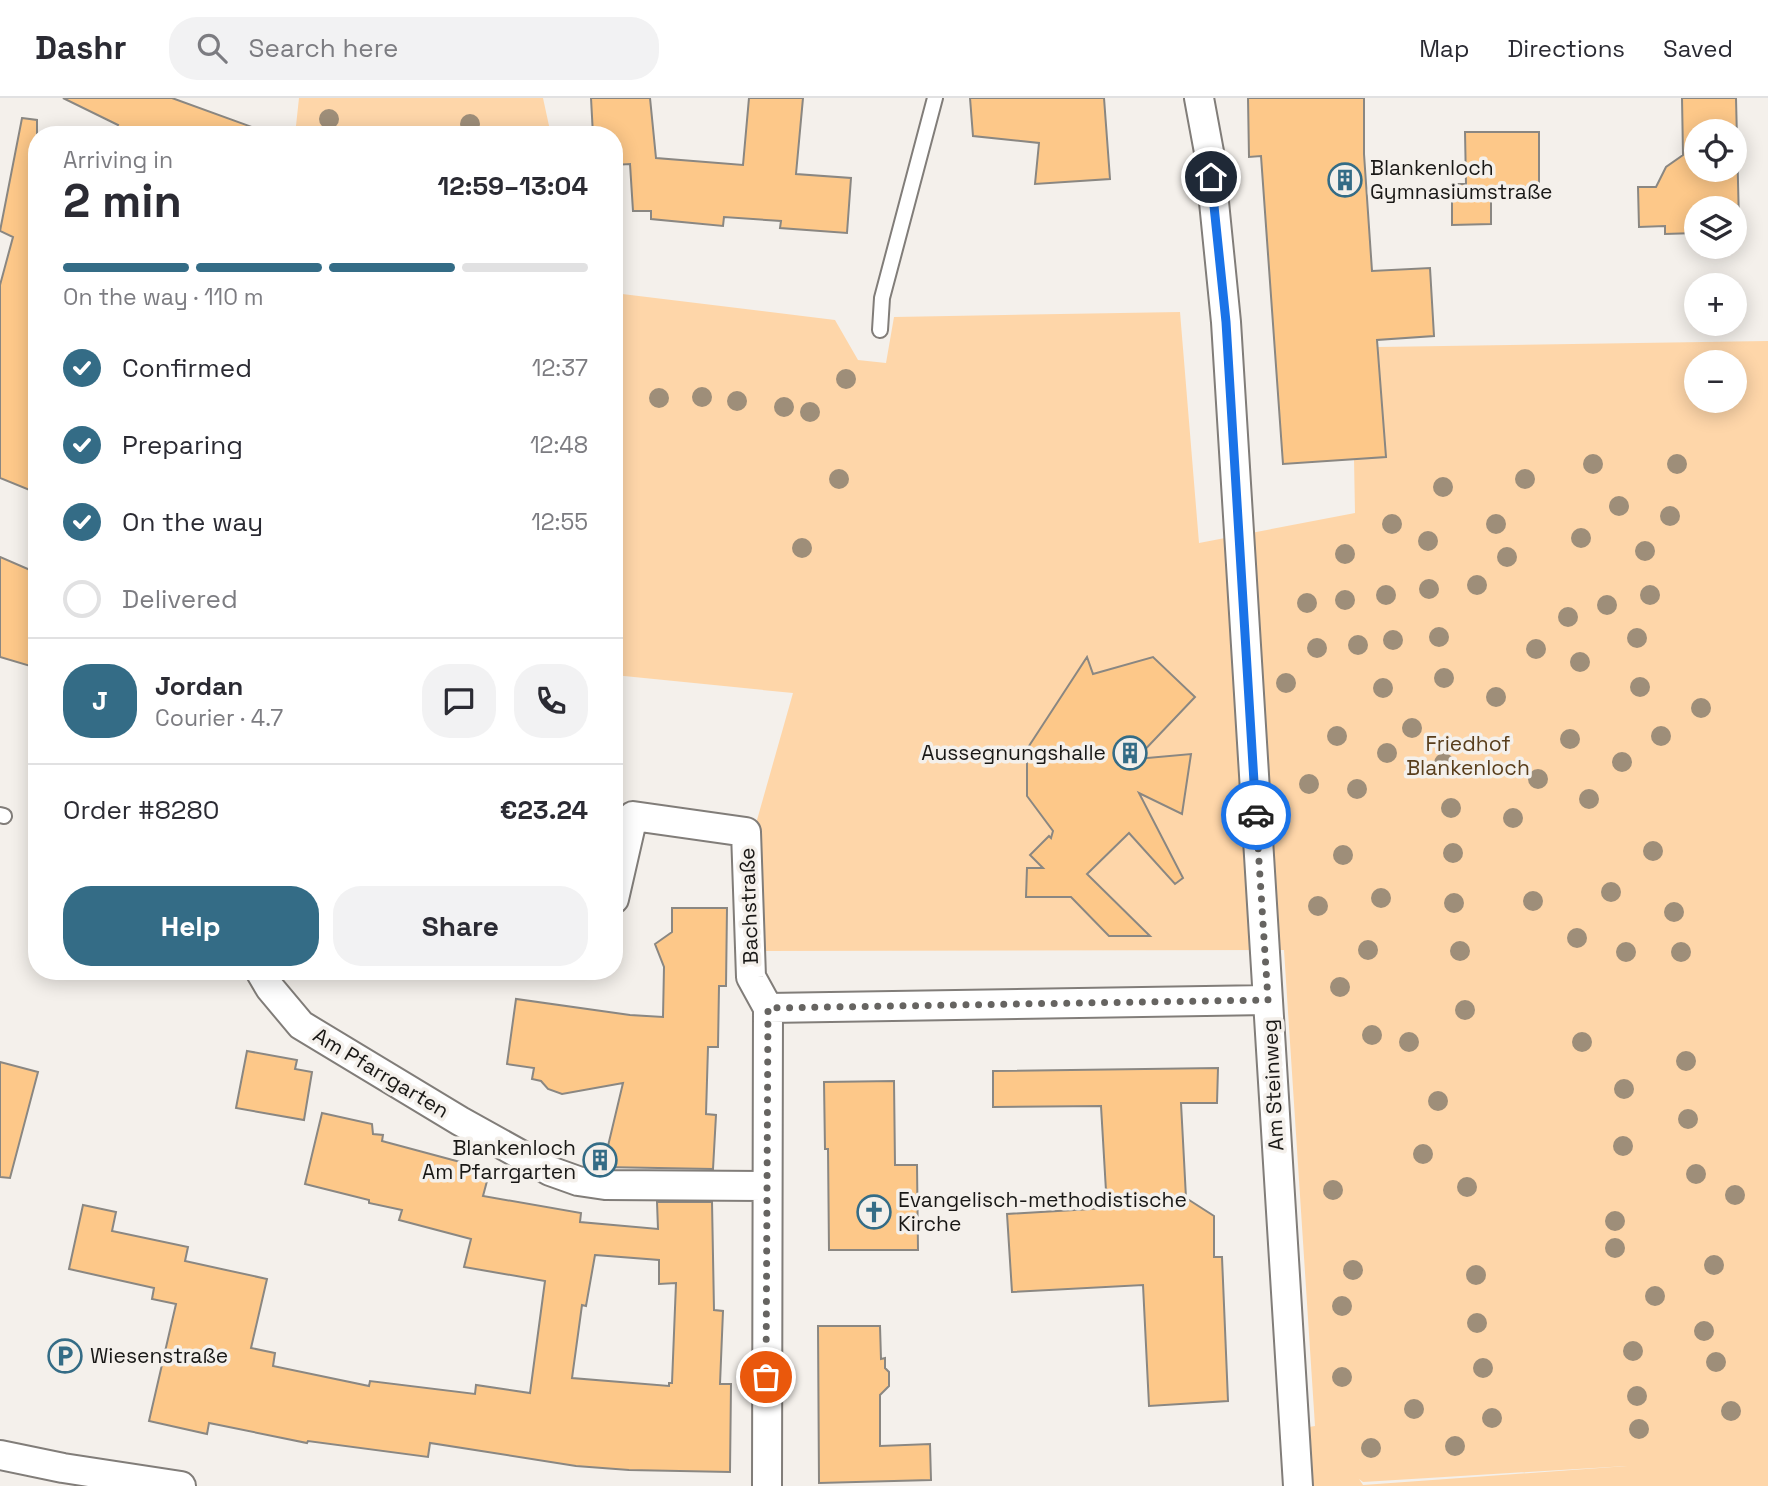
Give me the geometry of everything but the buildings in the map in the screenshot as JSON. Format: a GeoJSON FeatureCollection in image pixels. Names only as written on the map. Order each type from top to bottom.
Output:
{"type":"FeatureCollection","features":[{"type":"Feature","properties":{"kind":"street","name":"Am Steinweg"},"geometry":{"type":"LineString","coordinates":[[1199,98],[1209,152],[1226,322],[1298,1486]]}},
{"type":"Feature","properties":{"kind":"street","name":"Bachstraße"},"geometry":{"type":"LineString","coordinates":[[623,860],[633,816],[746,832],[751,977],[768,1008],[766,1486]]}},
{"type":"Feature","properties":{"kind":"street","name":"Am Pfarrgarten"},"geometry":{"type":"LineString","coordinates":[[265,980],[302,1025],[460,1121],[550,1171],[578,1181],[605,1185],[766,1186]]}},
{"type":"Feature","properties":{"kind":"street"},"geometry":{"type":"LineString","coordinates":[[768,1008],[1268,1000]]}},
{"type":"Feature","properties":{"kind":"street"},"geometry":{"type":"LineString","coordinates":[[0,1455],[63,1468],[181,1486]]}},
{"type":"Feature","properties":{"kind":"lane"},"geometry":{"type":"LineString","coordinates":[[880,330],[882,298],[935,98]]}},
{"type":"Feature","properties":{"kind":"green space"},"geometry":{"type":"Polygon","coordinates":[[[299,98],[543,98],[549,126],[296,126],[299,98]]]}},
{"type":"Feature","properties":{"kind":"green space","name":"Friedhof Blankenloch"},"geometry":{"type":"Polygon","coordinates":[[[623,294],[835,320],[858,360],[886,363],[894,317],[1180,312],[1199,543],[1355,513],[1354,459],[1386,457],[1378,347],[1768,341],[1768,1486],[1309,1486],[1309,1427],[1315,1426],[1284,950],[763,951],[757,820],[793,693],[623,676],[623,294]],[[1627,1466],[1363,1482],[1359,1479],[1363,1485],[1627,1466]]]}},
{"type":"Feature","properties":{"kind":"way so far"},"geometry":{"type":"LineString","coordinates":[[766,1377],[768,1008],[1268,1000],[1256,815]]}},
{"type":"Feature","properties":{"kind":"place","name":"Blankenloch Gymnasiumstraße"},"geometry":{"type":"Point","coordinates":[1345,180]}},
{"type":"Feature","properties":{"kind":"place","name":"Aussegnungshalle"},"geometry":{"type":"Point","coordinates":[1130,753]}},
{"type":"Feature","properties":{"kind":"place","name":"Blankenloch Am Pfarrgarten"},"geometry":{"type":"Point","coordinates":[600,1160]}},
{"type":"Feature","properties":{"kind":"place","name":"Evangelisch-methodistische Kirche"},"geometry":{"type":"Point","coordinates":[874,1212]}},
{"type":"Feature","properties":{"kind":"place","name":"Wiesenstraße"},"geometry":{"type":"Point","coordinates":[65,1356]}},
{"type":"Feature","properties":{"kind":"route"},"geometry":{"type":"LineString","coordinates":[[1211,177],[1226,322],[1256,815]]}}]}
